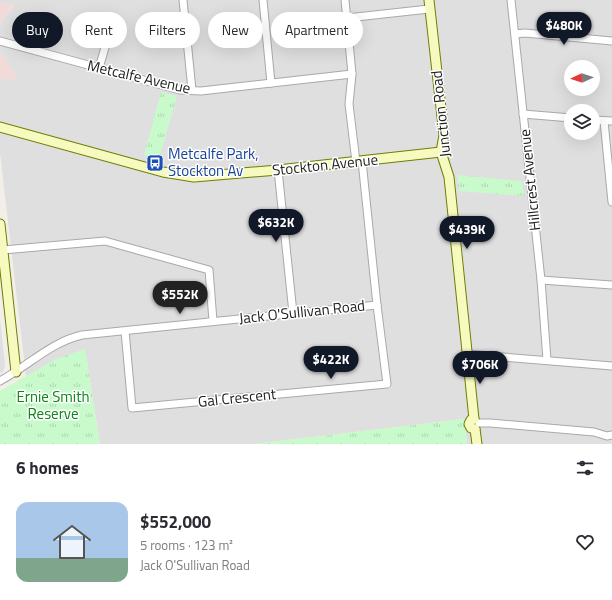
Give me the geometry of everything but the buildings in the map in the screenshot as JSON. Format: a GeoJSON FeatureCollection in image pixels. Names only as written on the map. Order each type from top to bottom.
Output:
{"type":"FeatureCollection","features":[{"type":"Feature","properties":{"kind":"street"},"geometry":{"type":"LineString","coordinates":[[184,0],[192,90]]}},
{"type":"Feature","properties":{"kind":"street"},"geometry":{"type":"LineString","coordinates":[[264,0],[272,83]]}},
{"type":"Feature","properties":{"kind":"street","name":"Gal Crescent"},"geometry":{"type":"LineString","coordinates":[[346,0],[347,12]]}},
{"type":"Feature","properties":{"kind":"street","name":"Hillcrest Avenue"},"geometry":{"type":"LineString","coordinates":[[511,0],[541,280],[547,360]]}},
{"type":"Feature","properties":{"kind":"street"},"geometry":{"type":"LineString","coordinates":[[363,15],[429,4]]}},
{"type":"Feature","properties":{"kind":"street","name":"Junction Road"},"geometry":{"type":"LineString","coordinates":[[429,4],[444,135],[442,152],[448,177],[466,354],[476,423],[477,444]]}},
{"type":"Feature","properties":{"kind":"street"},"geometry":{"type":"LineString","coordinates":[[515,34],[525,33],[612,41]]}},
{"type":"Feature","properties":{"kind":"street","name":"Metcalfe Avenue"},"geometry":{"type":"LineString","coordinates":[[0,41],[180,90],[201,91],[352,74]]}},
{"type":"Feature","properties":{"kind":"street"},"geometry":{"type":"LineString","coordinates":[[99,68],[105,48]]}},
{"type":"Feature","properties":{"kind":"street","name":"Gal Crescent"},"geometry":{"type":"LineString","coordinates":[[125,331],[132,408],[387,384],[359,162],[349,104],[352,74],[350,48]]}},
{"type":"Feature","properties":{"kind":"street"},"geometry":{"type":"LineString","coordinates":[[523,114],[564,117]]}},
{"type":"Feature","properties":{"kind":"street"},"geometry":{"type":"LineString","coordinates":[[608,121],[612,202]]}},
{"type":"Feature","properties":{"kind":"street","name":"Stockton Avenue"},"geometry":{"type":"LineString","coordinates":[[0,127],[182,176],[207,177],[442,152]]}},
{"type":"Feature","properties":{"kind":"street"},"geometry":{"type":"LineString","coordinates":[[278,170],[293,313]]}},
{"type":"Feature","properties":{"kind":"street"},"geometry":{"type":"LineString","coordinates":[[0,224],[16,372]]}},
{"type":"Feature","properties":{"kind":"street"},"geometry":{"type":"LineString","coordinates":[[3,250],[104,241],[209,270],[213,322]]}},
{"type":"Feature","properties":{"kind":"street"},"geometry":{"type":"LineString","coordinates":[[541,280],[612,284]]}},
{"type":"Feature","properties":{"kind":"street","name":"Jack O'Sullivan Road"},"geometry":{"type":"LineString","coordinates":[[0,381],[55,346],[82,335],[377,304]]}},
{"type":"Feature","properties":{"kind":"street"},"geometry":{"type":"LineString","coordinates":[[466,354],[612,366]]}},
{"type":"Feature","properties":{"kind":"street"},"geometry":{"type":"LineString","coordinates":[[476,423],[594,432],[608,438]]}},
{"type":"Feature","properties":{"kind":"shaded area"},"geometry":{"type":"Polygon","coordinates":[[[0,0],[612,0],[612,444],[467,444],[464,419],[253,444],[100,444],[85,349],[26,376],[0,153],[0,79],[18,79],[0,52],[0,23],[14,5],[0,3],[0,0]]]}},
{"type":"Feature","properties":{"kind":"shaded area"},"geometry":{"type":"Polygon","coordinates":[[[0,3],[14,4],[0,23],[0,3]]]}},
{"type":"Feature","properties":{"kind":"shaded area"},"geometry":{"type":"Polygon","coordinates":[[[0,52],[19,79],[0,79],[0,52]]]}},
{"type":"Feature","properties":{"kind":"shaded area"},"geometry":{"type":"Polygon","coordinates":[[[0,319],[5,366],[3,372],[0,373],[0,319]]]}},
{"type":"Feature","properties":{"kind":"green space"},"geometry":{"type":"Polygon","coordinates":[[[161,92],[177,96],[159,159],[144,155],[161,92]]]}},
{"type":"Feature","properties":{"kind":"green space"},"geometry":{"type":"Polygon","coordinates":[[[457,175],[522,181],[524,196],[459,191],[457,175]]]}},
{"type":"Feature","properties":{"kind":"green space","name":"Ernie Smith Reserve"},"geometry":{"type":"Polygon","coordinates":[[[85,349],[100,444],[0,444],[0,391],[56,359],[85,349]]]}},
{"type":"Feature","properties":{"kind":"green space"},"geometry":{"type":"Polygon","coordinates":[[[464,419],[467,444],[253,444],[464,419]]]}},
{"type":"Feature","properties":{"kind":"place","name":"Metcalfe Park, Stockton Av"},"geometry":{"type":"Point","coordinates":[155,163]}}]}
